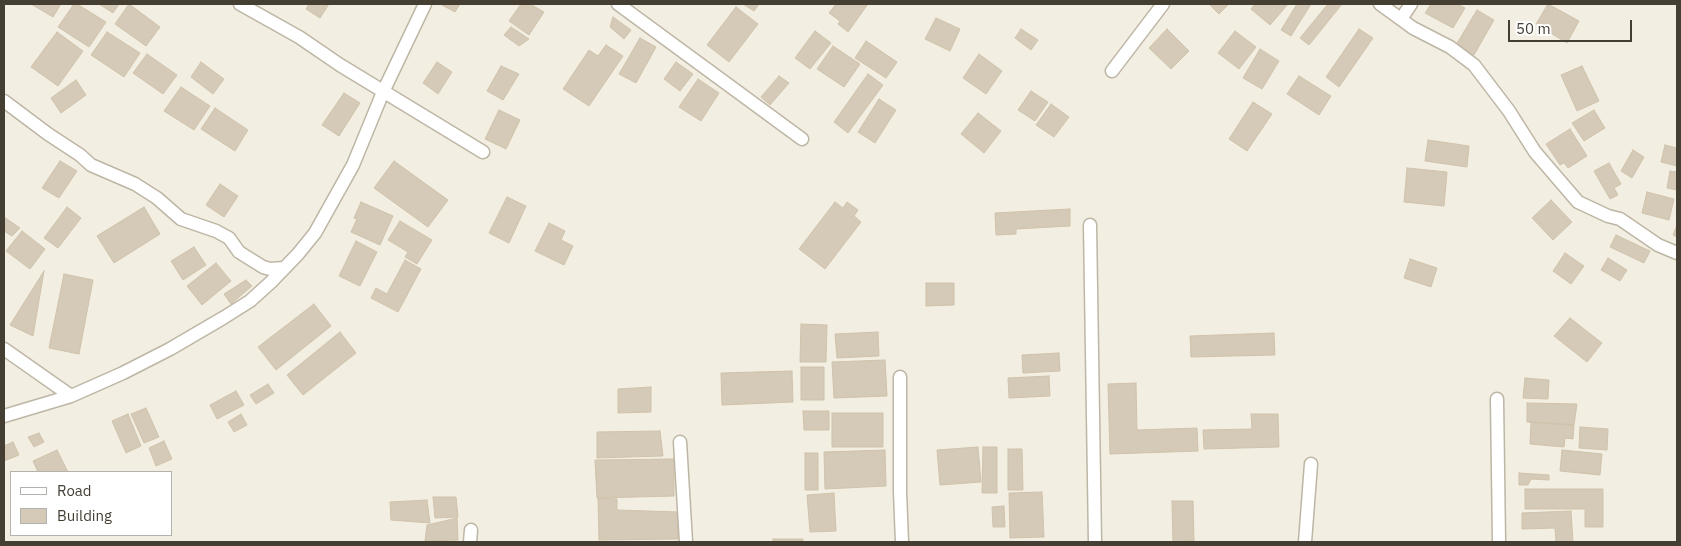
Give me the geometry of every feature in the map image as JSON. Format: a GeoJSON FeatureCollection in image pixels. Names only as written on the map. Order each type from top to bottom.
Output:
{"type":"FeatureCollection","features":[{"type":"Feature","properties":{"kind":"street"},"geometry":{"type":"LineString","coordinates":[[240,4],[299,37],[383,92],[483,152]]}},
{"type":"Feature","properties":{"kind":"street"},"geometry":{"type":"LineString","coordinates":[[4,416],[71,396],[123,373],[170,349],[250,301],[284,268],[315,233],[353,165],[383,92],[425,4]]}},
{"type":"Feature","properties":{"kind":"street"},"geometry":{"type":"LineString","coordinates":[[618,4],[802,139]]}},
{"type":"Feature","properties":{"kind":"street"},"geometry":{"type":"LineString","coordinates":[[1112,71],[1163,4]]}},
{"type":"Feature","properties":{"kind":"street"},"geometry":{"type":"LineString","coordinates":[[1380,4],[1413,28],[1450,47],[1474,65],[1509,111],[1535,152],[1578,202],[1620,220],[1658,245],[1677,253]]}},
{"type":"Feature","properties":{"kind":"street"},"geometry":{"type":"LineString","coordinates":[[1401,19],[1411,4]]}},
{"type":"Feature","properties":{"kind":"street"},"geometry":{"type":"LineString","coordinates":[[4,101],[80,155],[91,165],[135,184],[157,198],[181,219],[216,231],[228,238],[239,252],[263,267],[270,269],[284,268]]}},
{"type":"Feature","properties":{"kind":"street"},"geometry":{"type":"LineString","coordinates":[[1090,225],[1095,542]]}},
{"type":"Feature","properties":{"kind":"street"},"geometry":{"type":"LineString","coordinates":[[4,349],[71,396]]}},
{"type":"Feature","properties":{"kind":"street"},"geometry":{"type":"LineString","coordinates":[[900,377],[902,542]]}},
{"type":"Feature","properties":{"kind":"street"},"geometry":{"type":"LineString","coordinates":[[1497,399],[1499,542]]}},
{"type":"Feature","properties":{"kind":"street"},"geometry":{"type":"LineString","coordinates":[[680,442],[686,542]]}},
{"type":"Feature","properties":{"kind":"street"},"geometry":{"type":"LineString","coordinates":[[1305,542],[1311,464]]}},
{"type":"Feature","properties":{"kind":"building"},"geometry":{"type":"Polygon","coordinates":[[[31,4],[61,4],[53,17],[31,4]]]}},
{"type":"Feature","properties":{"kind":"building"},"geometry":{"type":"Polygon","coordinates":[[[74,4],[106,22],[89,47],[58,27],[74,4]]]}},
{"type":"Feature","properties":{"kind":"building"},"geometry":{"type":"Polygon","coordinates":[[[99,4],[119,4],[113,13],[99,4]]]}},
{"type":"Feature","properties":{"kind":"building"},"geometry":{"type":"Polygon","coordinates":[[[129,4],[160,27],[146,46],[115,24],[129,4]]]}},
{"type":"Feature","properties":{"kind":"building"},"geometry":{"type":"Polygon","coordinates":[[[309,4],[329,4],[320,18],[306,9],[309,4]]]}},
{"type":"Feature","properties":{"kind":"building"},"geometry":{"type":"Polygon","coordinates":[[[440,4],[460,4],[455,12],[440,4]]]}},
{"type":"Feature","properties":{"kind":"building"},"geometry":{"type":"Polygon","coordinates":[[[521,4],[530,4],[544,12],[529,35],[509,21],[521,4]]]}},
{"type":"Feature","properties":{"kind":"building"},"geometry":{"type":"Polygon","coordinates":[[[743,4],[759,4],[754,11],[743,4]]]}},
{"type":"Feature","properties":{"kind":"building"},"geometry":{"type":"Polygon","coordinates":[[[836,4],[868,4],[848,32],[838,24],[840,21],[829,13],[836,4]]]}},
{"type":"Feature","properties":{"kind":"building"},"geometry":{"type":"Polygon","coordinates":[[[1209,4],[1229,4],[1219,14],[1209,4]]]}},
{"type":"Feature","properties":{"kind":"building"},"geometry":{"type":"Polygon","coordinates":[[[1255,4],[1288,4],[1270,25],[1251,9],[1255,4]]]}},
{"type":"Feature","properties":{"kind":"building"},"geometry":{"type":"Polygon","coordinates":[[[1297,4],[1311,4],[1291,36],[1281,30],[1297,4]]]}},
{"type":"Feature","properties":{"kind":"building"},"geometry":{"type":"Polygon","coordinates":[[[1328,4],[1342,4],[1309,45],[1300,38],[1328,4]]]}},
{"type":"Feature","properties":{"kind":"building"},"geometry":{"type":"Polygon","coordinates":[[[1431,4],[1457,4],[1465,8],[1453,28],[1425,13],[1431,4]]]}},
{"type":"Feature","properties":{"kind":"building"},"geometry":{"type":"Polygon","coordinates":[[[1548,4],[1579,21],[1567,43],[1536,24],[1548,4]]]}},
{"type":"Feature","properties":{"kind":"building"},"geometry":{"type":"Polygon","coordinates":[[[736,7],[758,24],[729,62],[707,45],[736,7]]]}},
{"type":"Feature","properties":{"kind":"building"},"geometry":{"type":"Polygon","coordinates":[[[1477,10],[1494,20],[1474,55],[1456,45],[1477,10]]]}},
{"type":"Feature","properties":{"kind":"building"},"geometry":{"type":"Polygon","coordinates":[[[613,17],[631,30],[624,39],[610,27],[613,17]]]}},
{"type":"Feature","properties":{"kind":"building"},"geometry":{"type":"Polygon","coordinates":[[[936,18],[960,29],[950,51],[925,39],[936,18]]]}},
{"type":"Feature","properties":{"kind":"building"},"geometry":{"type":"Polygon","coordinates":[[[511,27],[529,39],[519,46],[504,35],[511,27]]]}},
{"type":"Feature","properties":{"kind":"building"},"geometry":{"type":"Polygon","coordinates":[[[1021,29],[1038,40],[1031,50],[1015,38],[1021,29]]]}},
{"type":"Feature","properties":{"kind":"building"},"geometry":{"type":"Polygon","coordinates":[[[1167,29],[1189,51],[1171,69],[1149,48],[1167,29]]]}},
{"type":"Feature","properties":{"kind":"building"},"geometry":{"type":"Polygon","coordinates":[[[1359,29],[1373,38],[1339,87],[1326,77],[1359,29]]]}},
{"type":"Feature","properties":{"kind":"building"},"geometry":{"type":"Polygon","coordinates":[[[815,31],[831,43],[810,69],[795,58],[815,31]]]}},
{"type":"Feature","properties":{"kind":"building"},"geometry":{"type":"Polygon","coordinates":[[[1235,31],[1256,47],[1239,69],[1218,53],[1235,31]]]}},
{"type":"Feature","properties":{"kind":"building"},"geometry":{"type":"Polygon","coordinates":[[[57,32],[83,51],[58,86],[31,67],[57,32]]]}},
{"type":"Feature","properties":{"kind":"building"},"geometry":{"type":"Polygon","coordinates":[[[107,32],[140,53],[124,77],[91,55],[107,32]]]}},
{"type":"Feature","properties":{"kind":"building"},"geometry":{"type":"Polygon","coordinates":[[[640,38],[656,47],[636,83],[619,74],[640,38]]]}},
{"type":"Feature","properties":{"kind":"building"},"geometry":{"type":"Polygon","coordinates":[[[866,41],[897,62],[886,78],[855,58],[866,41]]]}},
{"type":"Feature","properties":{"kind":"building"},"geometry":{"type":"Polygon","coordinates":[[[606,45],[623,56],[589,106],[563,89],[589,50],[598,56],[606,45]]]}},
{"type":"Feature","properties":{"kind":"building"},"geometry":{"type":"Polygon","coordinates":[[[833,46],[860,64],[844,87],[817,69],[833,46]]]}},
{"type":"Feature","properties":{"kind":"building"},"geometry":{"type":"Polygon","coordinates":[[[1260,49],[1279,61],[1262,89],[1243,78],[1260,49]]]}},
{"type":"Feature","properties":{"kind":"building"},"geometry":{"type":"Polygon","coordinates":[[[147,54],[177,75],[163,94],[133,73],[147,54]]]}},
{"type":"Feature","properties":{"kind":"building"},"geometry":{"type":"Polygon","coordinates":[[[979,54],[1002,71],[986,94],[963,78],[979,54]]]}},
{"type":"Feature","properties":{"kind":"building"},"geometry":{"type":"Polygon","coordinates":[[[201,62],[224,79],[213,94],[191,77],[201,62]]]}},
{"type":"Feature","properties":{"kind":"building"},"geometry":{"type":"Polygon","coordinates":[[[437,62],[452,72],[438,94],[423,83],[437,62]]]}},
{"type":"Feature","properties":{"kind":"building"},"geometry":{"type":"Polygon","coordinates":[[[676,62],[693,74],[680,91],[664,79],[676,62]]]}},
{"type":"Feature","properties":{"kind":"building"},"geometry":{"type":"Polygon","coordinates":[[[501,66],[519,74],[503,100],[487,91],[501,66]]]}},
{"type":"Feature","properties":{"kind":"building"},"geometry":{"type":"Polygon","coordinates":[[[1582,66],[1599,101],[1577,111],[1561,75],[1582,66]]]}},
{"type":"Feature","properties":{"kind":"building"},"geometry":{"type":"Polygon","coordinates":[[[868,74],[883,85],[848,133],[834,122],[868,74]]]}},
{"type":"Feature","properties":{"kind":"building"},"geometry":{"type":"Polygon","coordinates":[[[779,76],[789,83],[770,105],[761,97],[779,76]]]}},
{"type":"Feature","properties":{"kind":"building"},"geometry":{"type":"Polygon","coordinates":[[[1299,76],[1331,96],[1319,115],[1287,94],[1299,76]]]}},
{"type":"Feature","properties":{"kind":"building"},"geometry":{"type":"Polygon","coordinates":[[[698,79],[719,93],[701,121],[679,107],[698,79]]]}},
{"type":"Feature","properties":{"kind":"building"},"geometry":{"type":"Polygon","coordinates":[[[76,80],[86,95],[61,113],[51,98],[76,80]]]}},
{"type":"Feature","properties":{"kind":"building"},"geometry":{"type":"Polygon","coordinates":[[[181,87],[210,106],[194,130],[164,111],[181,87]]]}},
{"type":"Feature","properties":{"kind":"building"},"geometry":{"type":"Polygon","coordinates":[[[1031,91],[1048,102],[1035,121],[1018,110],[1031,91]]]}},
{"type":"Feature","properties":{"kind":"building"},"geometry":{"type":"Polygon","coordinates":[[[344,93],[360,103],[339,136],[322,125],[344,93]]]}},
{"type":"Feature","properties":{"kind":"building"},"geometry":{"type":"Polygon","coordinates":[[[879,99],[896,110],[875,143],[858,132],[879,99]]]}},
{"type":"Feature","properties":{"kind":"building"},"geometry":{"type":"Polygon","coordinates":[[[1253,102],[1272,114],[1247,151],[1229,139],[1253,102]]]}},
{"type":"Feature","properties":{"kind":"building"},"geometry":{"type":"Polygon","coordinates":[[[1051,104],[1069,117],[1054,137],[1036,125],[1051,104]]]}},
{"type":"Feature","properties":{"kind":"building"},"geometry":{"type":"Polygon","coordinates":[[[215,108],[248,130],[235,151],[201,129],[215,108]]]}},
{"type":"Feature","properties":{"kind":"building"},"geometry":{"type":"Polygon","coordinates":[[[499,110],[520,120],[506,149],[485,139],[499,110]]]}},
{"type":"Feature","properties":{"kind":"building"},"geometry":{"type":"Polygon","coordinates":[[[1594,110],[1605,128],[1584,141],[1572,123],[1594,110]]]}},
{"type":"Feature","properties":{"kind":"building"},"geometry":{"type":"Polygon","coordinates":[[[978,113],[1001,131],[984,153],[961,134],[978,113]]]}},
{"type":"Feature","properties":{"kind":"building"},"geometry":{"type":"Polygon","coordinates":[[[1570,129],[1587,156],[1568,168],[1564,163],[1560,165],[1546,144],[1570,129]]]}},
{"type":"Feature","properties":{"kind":"building"},"geometry":{"type":"Polygon","coordinates":[[[1428,140],[1469,146],[1467,167],[1425,161],[1428,140]]]}},
{"type":"Feature","properties":{"kind":"building"},"geometry":{"type":"Polygon","coordinates":[[[1665,145],[1677,148],[1677,166],[1661,162],[1665,145]]]}},
{"type":"Feature","properties":{"kind":"building"},"geometry":{"type":"Polygon","coordinates":[[[1633,150],[1644,157],[1632,178],[1621,171],[1633,150]]]}},
{"type":"Feature","properties":{"kind":"building"},"geometry":{"type":"Polygon","coordinates":[[[60,161],[77,171],[59,198],[42,188],[60,161]]]}},
{"type":"Feature","properties":{"kind":"building"},"geometry":{"type":"Polygon","coordinates":[[[394,161],[448,200],[428,227],[374,188],[394,161]]]}},
{"type":"Feature","properties":{"kind":"building"},"geometry":{"type":"Polygon","coordinates":[[[1609,163],[1621,184],[1614,188],[1618,195],[1610,199],[1594,171],[1609,163]]]}},
{"type":"Feature","properties":{"kind":"building"},"geometry":{"type":"Polygon","coordinates":[[[1407,168],[1447,172],[1444,206],[1404,202],[1407,168]]]}},
{"type":"Feature","properties":{"kind":"building"},"geometry":{"type":"Polygon","coordinates":[[[1670,171],[1677,172],[1677,190],[1667,188],[1670,171]]]}},
{"type":"Feature","properties":{"kind":"building"},"geometry":{"type":"Polygon","coordinates":[[[220,184],[238,196],[224,217],[206,205],[220,184]]]}},
{"type":"Feature","properties":{"kind":"building"},"geometry":{"type":"Polygon","coordinates":[[[1647,192],[1674,199],[1669,220],[1642,213],[1647,192]]]}},
{"type":"Feature","properties":{"kind":"building"},"geometry":{"type":"Polygon","coordinates":[[[507,197],[526,206],[509,243],[489,233],[507,197]]]}},
{"type":"Feature","properties":{"kind":"building"},"geometry":{"type":"Polygon","coordinates":[[[1551,200],[1572,222],[1553,240],[1532,218],[1551,200]]]}},
{"type":"Feature","properties":{"kind":"building"},"geometry":{"type":"Polygon","coordinates":[[[361,202],[393,216],[380,245],[351,232],[357,219],[354,218],[361,202]]]}},
{"type":"Feature","properties":{"kind":"building"},"geometry":{"type":"Polygon","coordinates":[[[835,202],[843,208],[847,202],[858,210],[854,216],[861,222],[825,269],[799,249],[835,202]]]}},
{"type":"Feature","properties":{"kind":"building"},"geometry":{"type":"Polygon","coordinates":[[[67,207],[81,218],[58,248],[44,238],[67,207]]]}},
{"type":"Feature","properties":{"kind":"building"},"geometry":{"type":"Polygon","coordinates":[[[144,207],[160,234],[114,263],[97,236],[144,207]]]}},
{"type":"Feature","properties":{"kind":"building"},"geometry":{"type":"Polygon","coordinates":[[[1070,209],[1070,226],[1016,229],[1016,234],[996,235],[995,213],[1070,209]]]}},
{"type":"Feature","properties":{"kind":"building"},"geometry":{"type":"Polygon","coordinates":[[[4,217],[20,228],[12,236],[4,231],[4,217]]]}},
{"type":"Feature","properties":{"kind":"building"},"geometry":{"type":"Polygon","coordinates":[[[400,221],[432,240],[417,264],[405,257],[408,252],[388,240],[400,221]]]}},
{"type":"Feature","properties":{"kind":"building"},"geometry":{"type":"Polygon","coordinates":[[[549,223],[565,231],[561,240],[573,246],[564,265],[535,251],[549,223]]]}},
{"type":"Feature","properties":{"kind":"building"},"geometry":{"type":"Polygon","coordinates":[[[1677,225],[1677,237],[1673,235],[1677,225]]]}},
{"type":"Feature","properties":{"kind":"building"},"geometry":{"type":"Polygon","coordinates":[[[22,231],[45,249],[30,269],[6,251],[22,231]]]}},
{"type":"Feature","properties":{"kind":"building"},"geometry":{"type":"Polygon","coordinates":[[[1616,235],[1650,251],[1644,263],[1610,247],[1616,235]]]}},
{"type":"Feature","properties":{"kind":"building"},"geometry":{"type":"Polygon","coordinates":[[[356,241],[377,252],[360,286],[339,276],[356,241]]]}},
{"type":"Feature","properties":{"kind":"building"},"geometry":{"type":"Polygon","coordinates":[[[194,247],[206,265],[183,280],[171,261],[194,247]]]}},
{"type":"Feature","properties":{"kind":"building"},"geometry":{"type":"Polygon","coordinates":[[[1565,253],[1584,266],[1571,284],[1553,271],[1565,253]]]}},
{"type":"Feature","properties":{"kind":"building"},"geometry":{"type":"Polygon","coordinates":[[[1608,258],[1627,270],[1620,281],[1601,270],[1608,258]]]}},
{"type":"Feature","properties":{"kind":"building"},"geometry":{"type":"Polygon","coordinates":[[[1410,259],[1437,268],[1431,287],[1404,278],[1410,259]]]}},
{"type":"Feature","properties":{"kind":"building"},"geometry":{"type":"Polygon","coordinates":[[[405,260],[421,269],[398,312],[371,298],[376,288],[387,294],[405,260]]]}},
{"type":"Feature","properties":{"kind":"building"},"geometry":{"type":"Polygon","coordinates":[[[216,263],[231,281],[202,305],[187,286],[216,263]]]}},
{"type":"Feature","properties":{"kind":"building"},"geometry":{"type":"Polygon","coordinates":[[[44,271],[33,336],[10,325],[44,271]]]}},
{"type":"Feature","properties":{"kind":"building"},"geometry":{"type":"Polygon","coordinates":[[[64,274],[93,280],[79,354],[49,348],[64,274]]]}},
{"type":"Feature","properties":{"kind":"building"},"geometry":{"type":"Polygon","coordinates":[[[246,280],[252,286],[231,304],[224,294],[246,280]]]}},
{"type":"Feature","properties":{"kind":"building"},"geometry":{"type":"Polygon","coordinates":[[[926,283],[954,283],[954,305],[926,306],[926,283]]]}},
{"type":"Feature","properties":{"kind":"building"},"geometry":{"type":"Polygon","coordinates":[[[314,304],[331,326],[276,370],[258,347],[314,304]]]}},
{"type":"Feature","properties":{"kind":"building"},"geometry":{"type":"Polygon","coordinates":[[[1570,318],[1602,343],[1587,362],[1554,336],[1570,318]]]}},
{"type":"Feature","properties":{"kind":"building"},"geometry":{"type":"Polygon","coordinates":[[[801,324],[827,325],[826,362],[800,362],[801,324]]]}},
{"type":"Feature","properties":{"kind":"building"},"geometry":{"type":"Polygon","coordinates":[[[340,332],[356,353],[303,395],[287,375],[340,332]]]}},
{"type":"Feature","properties":{"kind":"building"},"geometry":{"type":"Polygon","coordinates":[[[878,332],[879,356],[837,358],[835,334],[878,332]]]}},
{"type":"Feature","properties":{"kind":"building"},"geometry":{"type":"Polygon","coordinates":[[[1274,333],[1275,355],[1191,357],[1190,336],[1274,333]]]}},
{"type":"Feature","properties":{"kind":"building"},"geometry":{"type":"Polygon","coordinates":[[[1059,353],[1060,371],[1023,373],[1022,355],[1059,353]]]}},
{"type":"Feature","properties":{"kind":"building"},"geometry":{"type":"Polygon","coordinates":[[[885,360],[887,396],[834,398],[832,362],[885,360]]]}},
{"type":"Feature","properties":{"kind":"building"},"geometry":{"type":"Polygon","coordinates":[[[801,367],[824,367],[824,400],[801,400],[801,367]]]}},
{"type":"Feature","properties":{"kind":"building"},"geometry":{"type":"Polygon","coordinates":[[[792,371],[793,402],[722,405],[721,373],[792,371]]]}},
{"type":"Feature","properties":{"kind":"building"},"geometry":{"type":"Polygon","coordinates":[[[1049,376],[1050,396],[1009,398],[1008,378],[1049,376]]]}},
{"type":"Feature","properties":{"kind":"building"},"geometry":{"type":"Polygon","coordinates":[[[1525,378],[1549,380],[1548,399],[1523,398],[1525,378]]]}},
{"type":"Feature","properties":{"kind":"building"},"geometry":{"type":"Polygon","coordinates":[[[1136,383],[1137,430],[1197,428],[1198,451],[1110,454],[1108,384],[1136,383]]]}},
{"type":"Feature","properties":{"kind":"building"},"geometry":{"type":"Polygon","coordinates":[[[268,384],[274,393],[256,404],[250,395],[268,384]]]}},
{"type":"Feature","properties":{"kind":"building"},"geometry":{"type":"Polygon","coordinates":[[[651,387],[651,412],[618,413],[618,389],[651,387]]]}},
{"type":"Feature","properties":{"kind":"building"},"geometry":{"type":"Polygon","coordinates":[[[236,391],[244,405],[217,419],[210,405],[236,391]]]}},
{"type":"Feature","properties":{"kind":"building"},"geometry":{"type":"Polygon","coordinates":[[[1527,403],[1577,404],[1574,425],[1527,422],[1527,403]]]}},
{"type":"Feature","properties":{"kind":"building"},"geometry":{"type":"Polygon","coordinates":[[[146,408],[159,437],[144,443],[131,414],[146,408]]]}},
{"type":"Feature","properties":{"kind":"building"},"geometry":{"type":"Polygon","coordinates":[[[803,411],[829,411],[829,430],[804,430],[803,411]]]}},
{"type":"Feature","properties":{"kind":"building"},"geometry":{"type":"Polygon","coordinates":[[[832,413],[883,413],[883,447],[832,447],[832,413]]]}},
{"type":"Feature","properties":{"kind":"building"},"geometry":{"type":"Polygon","coordinates":[[[128,414],[141,446],[126,453],[112,421],[128,414]]]}},
{"type":"Feature","properties":{"kind":"building"},"geometry":{"type":"Polygon","coordinates":[[[241,414],[247,425],[234,432],[228,422],[241,414]]]}},
{"type":"Feature","properties":{"kind":"building"},"geometry":{"type":"Polygon","coordinates":[[[1251,414],[1278,414],[1279,447],[1204,449],[1203,430],[1252,429],[1251,414]]]}},
{"type":"Feature","properties":{"kind":"building"},"geometry":{"type":"Polygon","coordinates":[[[1531,422],[1574,425],[1573,439],[1565,438],[1564,447],[1530,444],[1531,422]]]}},
{"type":"Feature","properties":{"kind":"building"},"geometry":{"type":"Polygon","coordinates":[[[1580,427],[1608,429],[1607,450],[1579,448],[1580,427]]]}},
{"type":"Feature","properties":{"kind":"building"},"geometry":{"type":"Polygon","coordinates":[[[660,431],[663,456],[597,458],[597,432],[660,431]]]}},
{"type":"Feature","properties":{"kind":"building"},"geometry":{"type":"Polygon","coordinates":[[[39,433],[44,442],[34,447],[28,437],[39,433]]]}},
{"type":"Feature","properties":{"kind":"building"},"geometry":{"type":"Polygon","coordinates":[[[164,441],[172,459],[156,466],[149,448],[164,441]]]}},
{"type":"Feature","properties":{"kind":"building"},"geometry":{"type":"Polygon","coordinates":[[[13,442],[19,455],[4,461],[4,446],[13,442]]]}},
{"type":"Feature","properties":{"kind":"building"},"geometry":{"type":"Polygon","coordinates":[[[978,447],[981,482],[940,485],[937,450],[978,447]]]}},
{"type":"Feature","properties":{"kind":"building"},"geometry":{"type":"Polygon","coordinates":[[[983,447],[997,447],[997,493],[982,493],[983,447]]]}},
{"type":"Feature","properties":{"kind":"building"},"geometry":{"type":"Polygon","coordinates":[[[1008,449],[1022,449],[1023,490],[1008,490],[1008,449]]]}},
{"type":"Feature","properties":{"kind":"building"},"geometry":{"type":"Polygon","coordinates":[[[57,450],[68,471],[38,471],[33,461],[57,450]]]}},
{"type":"Feature","properties":{"kind":"building"},"geometry":{"type":"Polygon","coordinates":[[[885,450],[886,486],[825,489],[824,452],[885,450]]]}},
{"type":"Feature","properties":{"kind":"building"},"geometry":{"type":"Polygon","coordinates":[[[1562,450],[1602,454],[1600,475],[1560,471],[1562,450]]]}},
{"type":"Feature","properties":{"kind":"building"},"geometry":{"type":"Polygon","coordinates":[[[805,453],[818,453],[818,490],[805,490],[805,453]]]}},
{"type":"Feature","properties":{"kind":"building"},"geometry":{"type":"Polygon","coordinates":[[[674,459],[674,496],[597,498],[595,460],[674,459]]]}},
{"type":"Feature","properties":{"kind":"building"},"geometry":{"type":"Polygon","coordinates":[[[1519,473],[1549,475],[1549,480],[1531,479],[1528,485],[1519,485],[1519,473]]]}},
{"type":"Feature","properties":{"kind":"building"},"geometry":{"type":"Polygon","coordinates":[[[1525,489],[1603,489],[1603,527],[1585,527],[1585,509],[1525,509],[1525,489]]]}},
{"type":"Feature","properties":{"kind":"building"},"geometry":{"type":"Polygon","coordinates":[[[1042,492],[1044,537],[1010,538],[1009,493],[1042,492]]]}},
{"type":"Feature","properties":{"kind":"building"},"geometry":{"type":"Polygon","coordinates":[[[834,493],[836,531],[810,532],[807,495],[834,493]]]}},
{"type":"Feature","properties":{"kind":"building"},"geometry":{"type":"Polygon","coordinates":[[[433,497],[456,497],[458,517],[435,518],[433,497]]]}},
{"type":"Feature","properties":{"kind":"building"},"geometry":{"type":"Polygon","coordinates":[[[598,498],[617,499],[617,510],[678,512],[678,539],[599,540],[598,498]]]}},
{"type":"Feature","properties":{"kind":"building"},"geometry":{"type":"Polygon","coordinates":[[[427,500],[430,523],[391,520],[390,502],[427,500]]]}},
{"type":"Feature","properties":{"kind":"building"},"geometry":{"type":"Polygon","coordinates":[[[1172,501],[1193,501],[1194,541],[1173,542],[1172,501]]]}},
{"type":"Feature","properties":{"kind":"building"},"geometry":{"type":"Polygon","coordinates":[[[1004,506],[1005,527],[993,527],[992,507],[1004,506]]]}},
{"type":"Feature","properties":{"kind":"building"},"geometry":{"type":"Polygon","coordinates":[[[1571,511],[1573,542],[1556,542],[1555,528],[1522,529],[1522,513],[1571,511]]]}},
{"type":"Feature","properties":{"kind":"building"},"geometry":{"type":"Polygon","coordinates":[[[457,518],[458,540],[425,541],[427,525],[457,518]]]}},
{"type":"Feature","properties":{"kind":"building"},"geometry":{"type":"Polygon","coordinates":[[[773,539],[803,539],[803,542],[773,542],[773,539]]]}}]}
